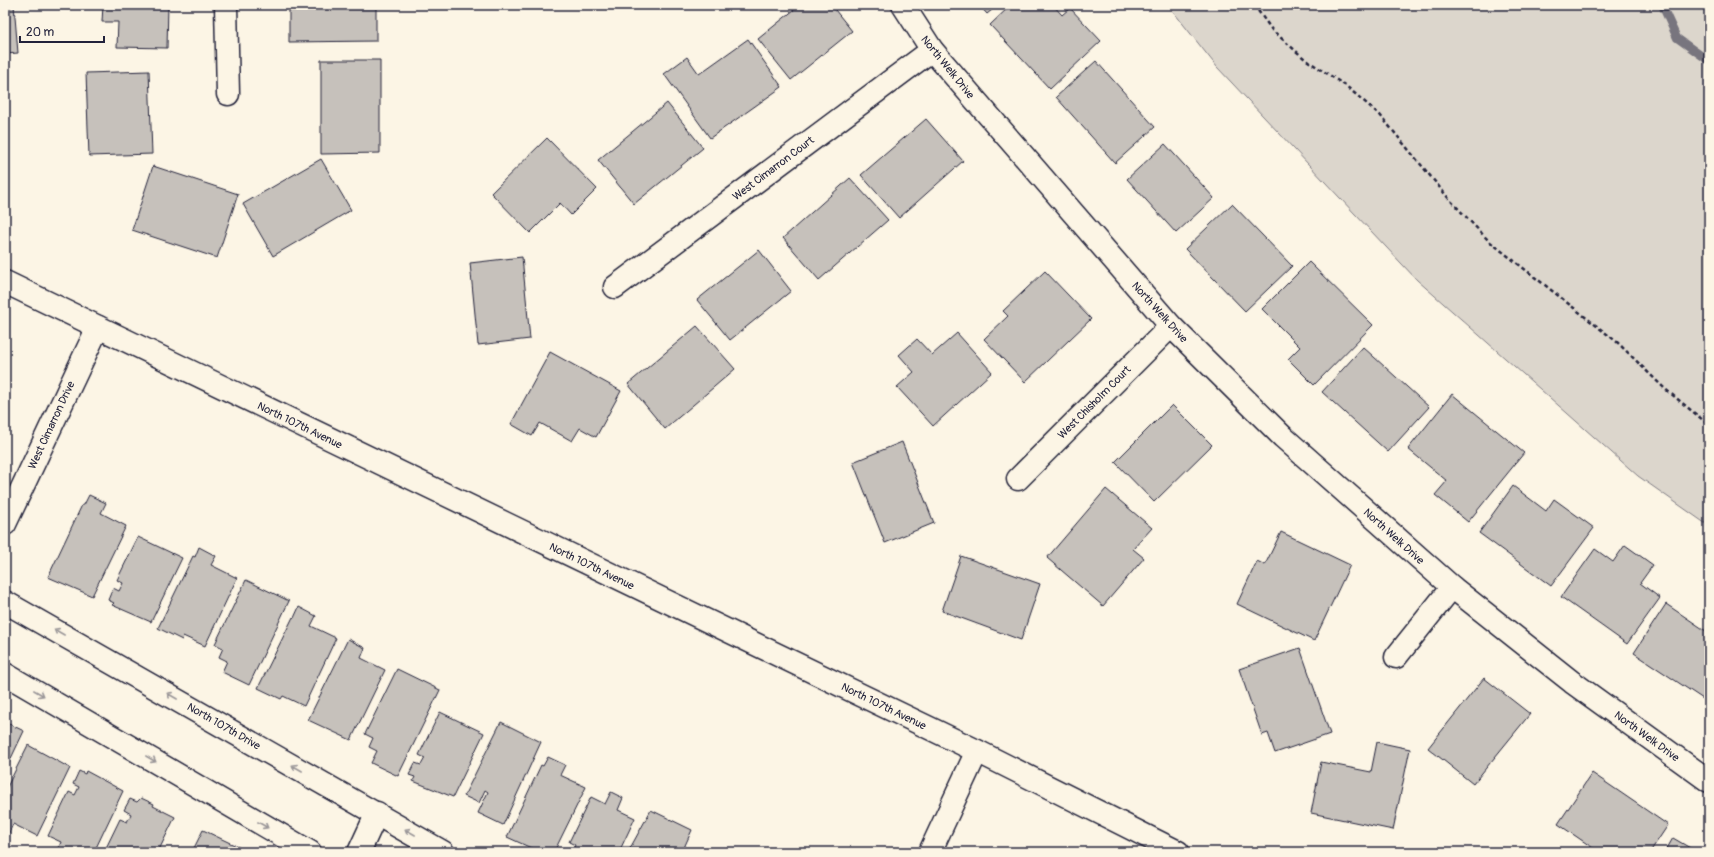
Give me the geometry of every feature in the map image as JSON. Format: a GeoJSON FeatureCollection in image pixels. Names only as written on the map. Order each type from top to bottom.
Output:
{"type":"FeatureCollection","features":[{"type":"Feature","properties":{"kind":"street"},"geometry":{"type":"LineString","coordinates":[[226,5],[228,94]]}},
{"type":"Feature","properties":{"kind":"street","name":"North Welk Drive"},"geometry":{"type":"LineString","coordinates":[[903,5],[932,50],[1171,326],[1283,437],[1452,587],[1572,682],[1709,781]]}},
{"type":"Feature","properties":{"kind":"street","name":"West Cimarron Court"},"geometry":{"type":"LineString","coordinates":[[615,287],[932,50]]}},
{"type":"Feature","properties":{"kind":"street","name":"North 107th Avenue"},"geometry":{"type":"LineString","coordinates":[[5,282],[977,751],[1178,852]]}},
{"type":"Feature","properties":{"kind":"street","name":"West Chisholm Court"},"geometry":{"type":"LineString","coordinates":[[1018,479],[1171,326]]}},
{"type":"Feature","properties":{"kind":"street","name":"West Cimarron Drive"},"geometry":{"type":"LineString","coordinates":[[5,524],[98,327]]}},
{"type":"Feature","properties":{"kind":"street"},"geometry":{"type":"LineString","coordinates":[[1396,657],[1452,587]]}},
{"type":"Feature","properties":{"kind":"street","name":"North 107th Drive"},"geometry":{"type":"LineString","coordinates":[[5,602],[443,852]]}},
{"type":"Feature","properties":{"kind":"street"},"geometry":{"type":"LineString","coordinates":[[5,674],[310,852]]}},
{"type":"Feature","properties":{"kind":"street"},"geometry":{"type":"LineString","coordinates":[[930,852],[977,751]]}},
{"type":"Feature","properties":{"kind":"street"},"geometry":{"type":"LineString","coordinates":[[359,852],[377,813]]}},
{"type":"Feature","properties":{"kind":"path"},"geometry":{"type":"LineString","coordinates":[[1254,5],[1272,30],[1305,59],[1346,86],[1380,115],[1450,200],[1489,241],[1611,337],[1664,388],[1709,425]]}},
{"type":"Feature","properties":{"kind":"shaded area"},"geometry":{"type":"Polygon","coordinates":[[[1168,5],[1709,5],[1709,526],[1638,476],[1417,280],[1217,67],[1168,5]]]}},
{"type":"Feature","properties":{"kind":"building"},"geometry":{"type":"Polygon","coordinates":[[[5,5],[14,5],[18,53],[5,54],[5,5]]]}},
{"type":"Feature","properties":{"kind":"building"},"geometry":{"type":"Polygon","coordinates":[[[103,5],[168,5],[167,48],[117,47],[118,22],[102,22],[103,5]]]}},
{"type":"Feature","properties":{"kind":"building"},"geometry":{"type":"Polygon","coordinates":[[[289,5],[376,5],[376,41],[289,42],[289,5]]]}},
{"type":"Feature","properties":{"kind":"building"},"geometry":{"type":"Polygon","coordinates":[[[800,5],[831,5],[852,31],[791,80],[758,39],[800,5]]]}},
{"type":"Feature","properties":{"kind":"building"},"geometry":{"type":"Polygon","coordinates":[[[979,5],[998,5],[987,14],[979,5]]]}},
{"type":"Feature","properties":{"kind":"building"},"geometry":{"type":"Polygon","coordinates":[[[1011,5],[1053,5],[1062,15],[1070,8],[1101,41],[1050,89],[990,25],[1011,5]]]}},
{"type":"Feature","properties":{"kind":"building"},"geometry":{"type":"Polygon","coordinates":[[[748,39],[782,87],[710,138],[664,74],[687,57],[699,74],[748,39]]]}},
{"type":"Feature","properties":{"kind":"building"},"geometry":{"type":"Polygon","coordinates":[[[321,60],[380,60],[380,153],[321,154],[321,60]]]}},
{"type":"Feature","properties":{"kind":"building"},"geometry":{"type":"Polygon","coordinates":[[[1096,61],[1155,127],[1115,163],[1056,97],[1096,61]]]}},
{"type":"Feature","properties":{"kind":"building"},"geometry":{"type":"Polygon","coordinates":[[[149,71],[152,154],[89,156],[86,73],[149,71]]]}},
{"type":"Feature","properties":{"kind":"building"},"geometry":{"type":"Polygon","coordinates":[[[667,103],[703,148],[634,204],[598,160],[667,103]]]}},
{"type":"Feature","properties":{"kind":"building"},"geometry":{"type":"Polygon","coordinates":[[[926,119],[963,161],[899,218],[861,175],[926,119]]]}},
{"type":"Feature","properties":{"kind":"building"},"geometry":{"type":"Polygon","coordinates":[[[547,138],[597,189],[571,215],[560,203],[530,233],[491,193],[547,138]]]}},
{"type":"Feature","properties":{"kind":"building"},"geometry":{"type":"Polygon","coordinates":[[[1165,144],[1214,198],[1176,233],[1127,179],[1165,144]]]}},
{"type":"Feature","properties":{"kind":"building"},"geometry":{"type":"Polygon","coordinates":[[[321,159],[351,210],[273,256],[243,204],[321,159]]]}},
{"type":"Feature","properties":{"kind":"building"},"geometry":{"type":"Polygon","coordinates":[[[153,166],[238,194],[217,258],[132,230],[153,166]]]}},
{"type":"Feature","properties":{"kind":"building"},"geometry":{"type":"Polygon","coordinates":[[[850,178],[888,220],[819,280],[783,238],[850,178]]]}},
{"type":"Feature","properties":{"kind":"building"},"geometry":{"type":"Polygon","coordinates":[[[1232,204],[1292,266],[1245,311],[1185,249],[1232,204]]]}},
{"type":"Feature","properties":{"kind":"building"},"geometry":{"type":"Polygon","coordinates":[[[759,250],[791,291],[730,340],[697,300],[759,250]]]}},
{"type":"Feature","properties":{"kind":"building"},"geometry":{"type":"Polygon","coordinates":[[[522,257],[530,339],[478,345],[470,263],[522,257]]]}},
{"type":"Feature","properties":{"kind":"building"},"geometry":{"type":"Polygon","coordinates":[[[1309,262],[1373,325],[1314,385],[1288,359],[1300,347],[1262,309],[1309,262]]]}},
{"type":"Feature","properties":{"kind":"building"},"geometry":{"type":"Polygon","coordinates":[[[1045,271],[1091,319],[1025,382],[984,339],[1008,316],[1003,311],[1045,271]]]}},
{"type":"Feature","properties":{"kind":"building"},"geometry":{"type":"Polygon","coordinates":[[[697,326],[735,369],[665,429],[628,384],[697,326]]]}},
{"type":"Feature","properties":{"kind":"building"},"geometry":{"type":"Polygon","coordinates":[[[957,333],[992,372],[933,426],[897,387],[914,372],[899,355],[917,339],[932,355],[957,333]]]}},
{"type":"Feature","properties":{"kind":"building"},"geometry":{"type":"Polygon","coordinates":[[[1363,347],[1429,407],[1388,452],[1322,392],[1363,347]]]}},
{"type":"Feature","properties":{"kind":"building"},"geometry":{"type":"Polygon","coordinates":[[[550,352],[621,391],[596,437],[580,428],[572,441],[540,423],[532,436],[511,424],[550,352]]]}},
{"type":"Feature","properties":{"kind":"building"},"geometry":{"type":"Polygon","coordinates":[[[1452,394],[1524,453],[1468,522],[1435,495],[1447,481],[1408,449],[1452,394]]]}},
{"type":"Feature","properties":{"kind":"building"},"geometry":{"type":"Polygon","coordinates":[[[1172,405],[1212,445],[1154,502],[1115,462],[1172,405]]]}},
{"type":"Feature","properties":{"kind":"building"},"geometry":{"type":"Polygon","coordinates":[[[902,442],[934,523],[885,543],[853,462],[902,442]]]}},
{"type":"Feature","properties":{"kind":"building"},"geometry":{"type":"Polygon","coordinates":[[[1513,486],[1546,511],[1554,499],[1594,528],[1551,586],[1479,533],[1513,486]]]}},
{"type":"Feature","properties":{"kind":"building"},"geometry":{"type":"Polygon","coordinates":[[[1106,489],[1152,528],[1133,549],[1144,558],[1103,606],[1047,558],[1106,489]]]}},
{"type":"Feature","properties":{"kind":"building"},"geometry":{"type":"Polygon","coordinates":[[[89,495],[106,503],[101,513],[126,526],[92,596],[48,577],[82,505],[84,505],[89,495]]]}},
{"type":"Feature","properties":{"kind":"building"},"geometry":{"type":"Polygon","coordinates":[[[1281,532],[1350,565],[1314,641],[1237,604],[1257,561],[1265,565],[1281,532]]]}},
{"type":"Feature","properties":{"kind":"building"},"geometry":{"type":"Polygon","coordinates":[[[138,537],[182,558],[151,622],[112,605],[114,603],[108,600],[113,588],[119,591],[123,583],[117,580],[138,537]]]}},
{"type":"Feature","properties":{"kind":"building"},"geometry":{"type":"Polygon","coordinates":[[[1625,545],[1653,565],[1640,583],[1660,598],[1627,644],[1561,597],[1595,549],[1613,562],[1625,545]]]}},
{"type":"Feature","properties":{"kind":"building"},"geometry":{"type":"Polygon","coordinates":[[[199,547],[216,556],[211,565],[237,578],[205,646],[183,636],[182,640],[158,628],[193,556],[195,557],[199,547]]]}},
{"type":"Feature","properties":{"kind":"building"},"geometry":{"type":"Polygon","coordinates":[[[961,556],[1040,584],[1021,640],[942,611],[961,556]]]}},
{"type":"Feature","properties":{"kind":"building"},"geometry":{"type":"Polygon","coordinates":[[[246,580],[289,601],[249,685],[222,672],[227,661],[219,657],[223,648],[215,644],[246,580]]]}},
{"type":"Feature","properties":{"kind":"building"},"geometry":{"type":"Polygon","coordinates":[[[1666,604],[1709,633],[1709,703],[1634,653],[1666,604]]]}},
{"type":"Feature","properties":{"kind":"building"},"geometry":{"type":"Polygon","coordinates":[[[299,607],[316,616],[311,626],[336,638],[304,706],[283,696],[281,699],[258,688],[299,607]]]}},
{"type":"Feature","properties":{"kind":"building"},"geometry":{"type":"Polygon","coordinates":[[[348,639],[365,648],[361,658],[385,670],[351,740],[308,720],[348,639]]]}},
{"type":"Feature","properties":{"kind":"building"},"geometry":{"type":"Polygon","coordinates":[[[1300,648],[1330,734],[1275,753],[1268,733],[1262,735],[1239,669],[1300,648]]]}},
{"type":"Feature","properties":{"kind":"building"},"geometry":{"type":"Polygon","coordinates":[[[397,669],[440,690],[398,776],[371,763],[377,751],[369,747],[373,738],[365,734],[397,669]]]}},
{"type":"Feature","properties":{"kind":"building"},"geometry":{"type":"Polygon","coordinates":[[[1484,678],[1530,714],[1473,784],[1428,748],[1484,678]]]}},
{"type":"Feature","properties":{"kind":"building"},"geometry":{"type":"Polygon","coordinates":[[[440,712],[484,733],[453,797],[413,781],[415,777],[409,775],[415,763],[421,765],[425,758],[419,755],[440,712]]]}},
{"type":"Feature","properties":{"kind":"building"},"geometry":{"type":"Polygon","coordinates":[[[5,722],[24,731],[5,771],[5,722]]]}},
{"type":"Feature","properties":{"kind":"building"},"geometry":{"type":"Polygon","coordinates":[[[501,722],[541,742],[503,825],[478,813],[488,792],[485,790],[479,803],[464,796],[501,722]]]}},
{"type":"Feature","properties":{"kind":"building"},"geometry":{"type":"Polygon","coordinates":[[[1377,742],[1410,749],[1393,830],[1311,813],[1321,762],[1371,772],[1377,742]]]}},
{"type":"Feature","properties":{"kind":"building"},"geometry":{"type":"Polygon","coordinates":[[[28,745],[70,768],[37,836],[13,824],[8,835],[5,834],[5,791],[28,745]]]}},
{"type":"Feature","properties":{"kind":"building"},"geometry":{"type":"Polygon","coordinates":[[[548,757],[565,765],[560,775],[586,787],[554,852],[540,852],[507,837],[541,765],[543,766],[548,757]]]}},
{"type":"Feature","properties":{"kind":"building"},"geometry":{"type":"Polygon","coordinates":[[[79,771],[85,774],[86,771],[123,791],[94,852],[57,852],[61,842],[48,836],[69,792],[75,795],[79,787],[73,784],[79,771]]]}},
{"type":"Feature","properties":{"kind":"building"},"geometry":{"type":"Polygon","coordinates":[[[1592,773],[1668,825],[1650,852],[1595,852],[1596,850],[1558,824],[1592,773]]]}},
{"type":"Feature","properties":{"kind":"building"},"geometry":{"type":"Polygon","coordinates":[[[611,792],[623,798],[618,810],[635,818],[619,852],[572,852],[575,845],[569,842],[591,797],[605,804],[611,792]]]}},
{"type":"Feature","properties":{"kind":"building"},"geometry":{"type":"Polygon","coordinates":[[[141,798],[175,817],[158,852],[104,852],[120,819],[127,822],[131,814],[124,810],[130,799],[137,802],[141,798]]]}},
{"type":"Feature","properties":{"kind":"building"},"geometry":{"type":"Polygon","coordinates":[[[651,810],[692,830],[682,852],[628,852],[651,810]]]}},
{"type":"Feature","properties":{"kind":"building"},"geometry":{"type":"Polygon","coordinates":[[[203,830],[249,852],[192,852],[203,830]]]}},
{"type":"Feature","properties":{"kind":"building"},"geometry":{"type":"Polygon","coordinates":[[[1673,838],[1697,852],[1665,852],[1673,838]]]}},
{"type":"Feature","properties":{"kind":"waterway"},"geometry":{"type":"LineString","coordinates":[[1662,5],[1677,38],[1709,61]]}}]}
